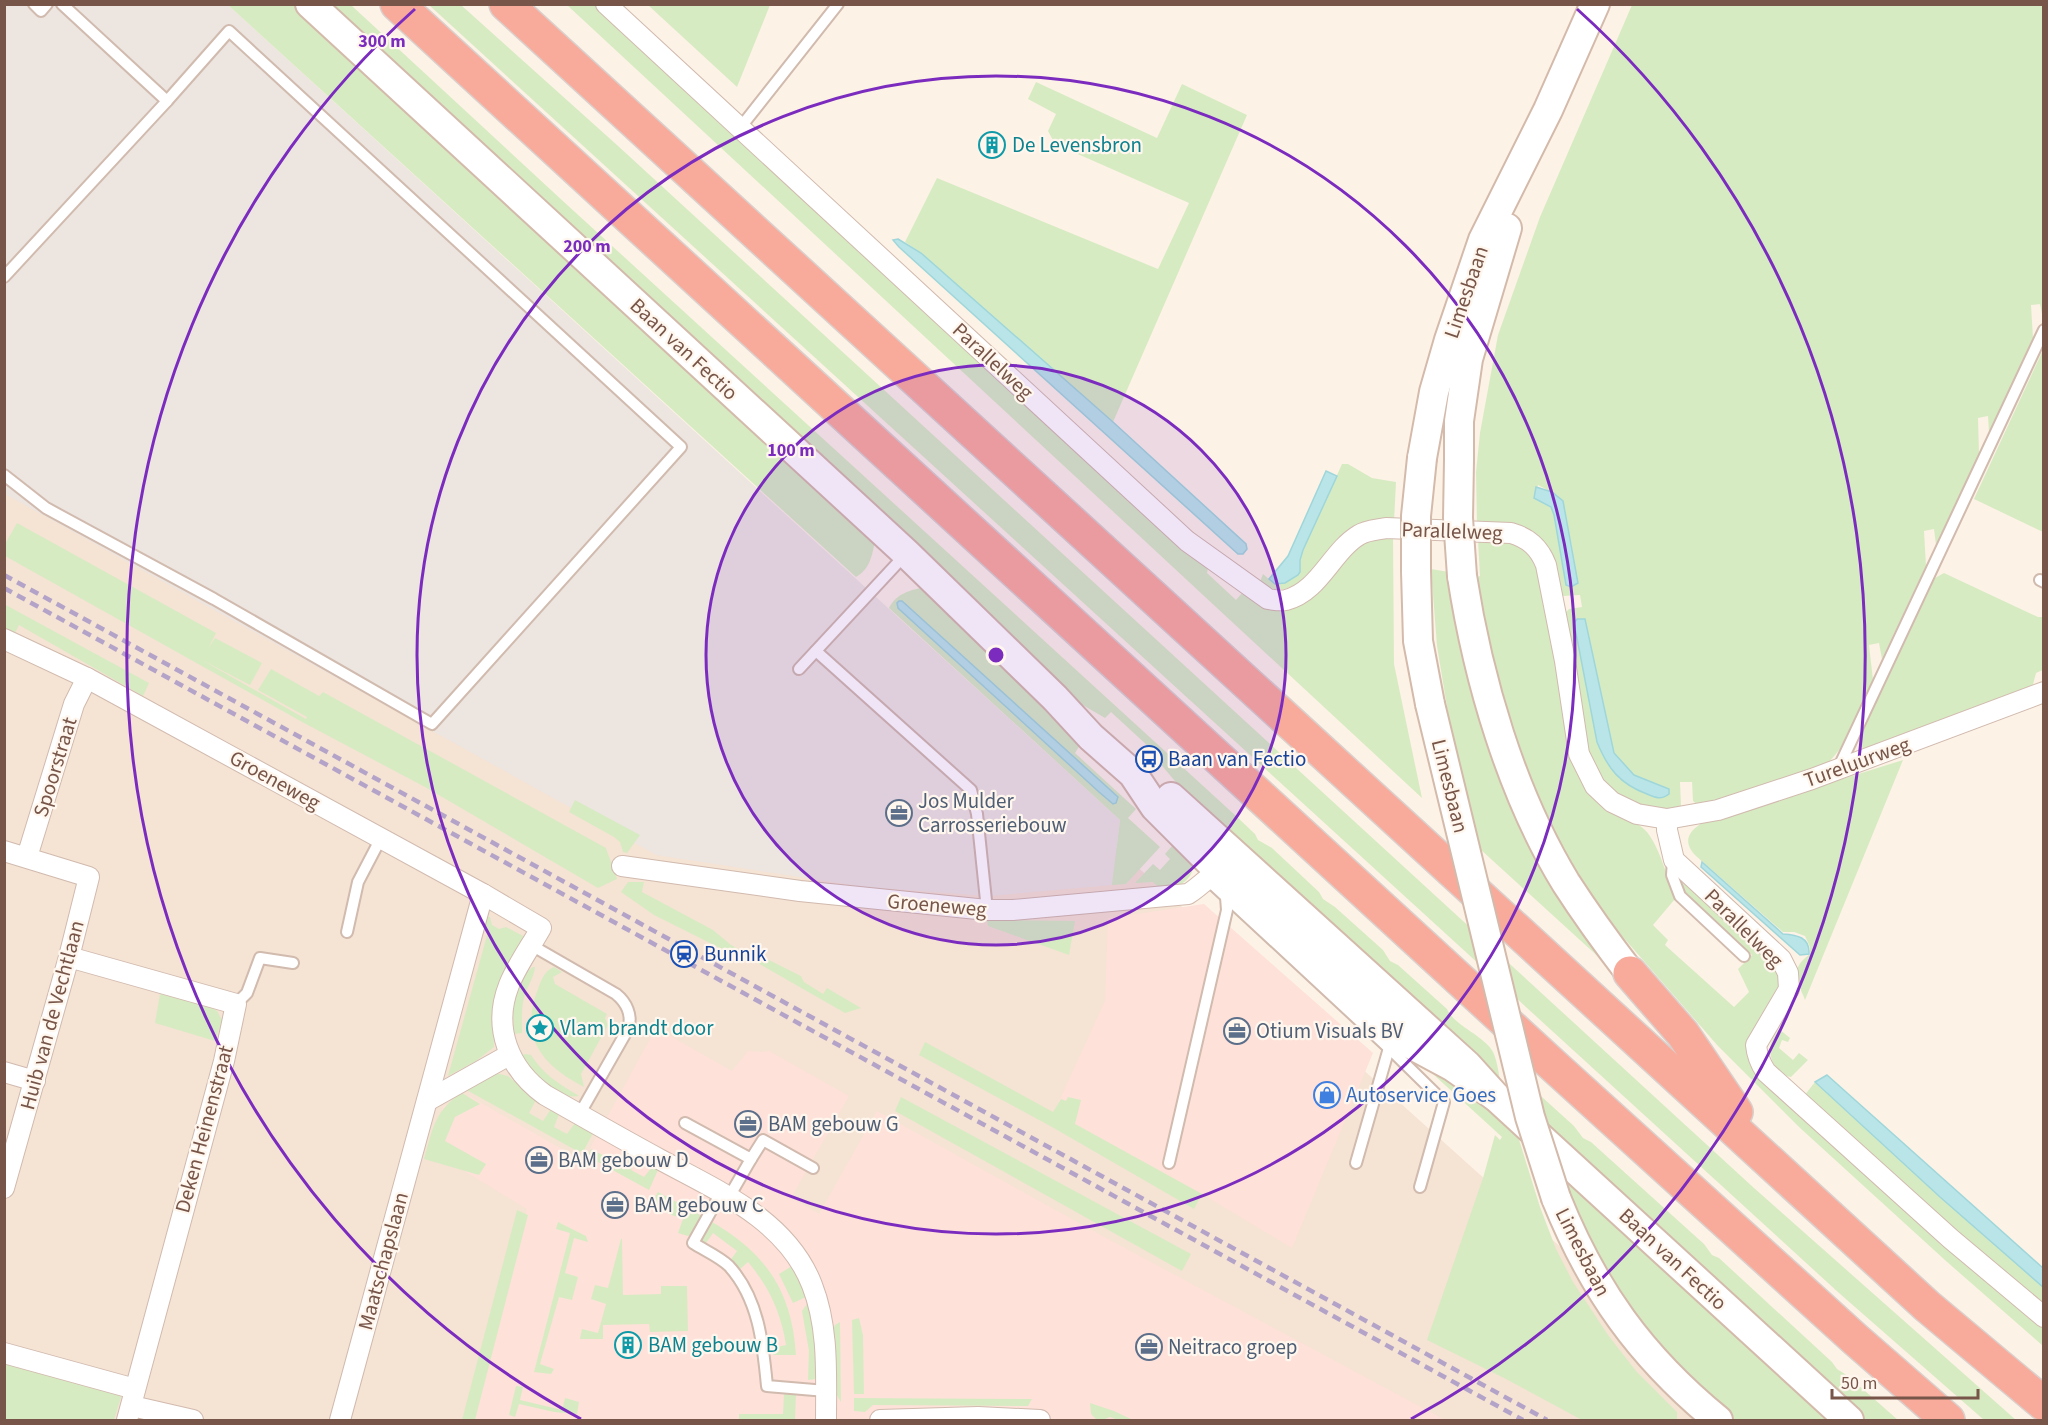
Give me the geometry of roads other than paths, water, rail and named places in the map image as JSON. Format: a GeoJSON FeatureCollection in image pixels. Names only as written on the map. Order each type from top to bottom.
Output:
{"type":"FeatureCollection","features":[{"type":"Feature","properties":{"kind":"highway"},"geometry":{"type":"LineString","coordinates":[[397,4],[1573,1083],[1855,1339],[1948,1420]]}},
{"type":"Feature","properties":{"kind":"highway"},"geometry":{"type":"LineString","coordinates":[[506,4],[1927,1305],[2043,1404]]}},
{"type":"Feature","properties":{"kind":"highway"},"geometry":{"type":"LineString","coordinates":[[1630,973],[1683,1034],[1768,1158]]}},
{"type":"Feature","properties":{"kind":"main road","name":"Baan van Fectio"},"geometry":{"type":"LineString","coordinates":[[310,4],[906,553],[1055,698],[1090,737],[1133,774],[1155,807],[1412,1045],[1453,1067],[1497,1097],[1849,1420]]}},
{"type":"Feature","properties":{"kind":"main road","name":"Limesbaan"},"geometry":{"type":"LineString","coordinates":[[1595,4],[1548,110],[1480,249],[1437,382],[1422,458],[1416,516],[1418,641],[1430,704],[1530,1117],[1556,1198],[1571,1236],[1608,1301],[1638,1342],[1684,1393],[1718,1420]]}},
{"type":"Feature","properties":{"kind":"main road","name":"Limesbaan"},"geometry":{"type":"LineString","coordinates":[[1548,110],[1512,209],[1468,358],[1459,421],[1458,518],[1462,576],[1469,625],[1478,661],[1496,722],[1521,792],[1565,881],[1595,928],[1630,973]]}},
{"type":"Feature","properties":{"kind":"street","name":"Parallelweg"},"geometry":{"type":"LineString","coordinates":[[606,4],[1187,541],[1268,599],[1284,601],[1298,596],[1351,541],[1368,531],[1386,528],[1511,533],[1524,537],[1542,555],[1546,565],[1580,754],[1595,786],[1612,802],[1637,814],[1666,819]]}},
{"type":"Feature","properties":{"kind":"street","name":"Groeneweg"},"geometry":{"type":"LineString","coordinates":[[4,639],[87,678],[483,894],[541,928],[531,945]]}},
{"type":"Feature","properties":{"kind":"street","name":"Spoorstraat"},"geometry":{"type":"LineString","coordinates":[[27,857],[74,704],[87,678]]}},
{"type":"Feature","properties":{"kind":"street","name":"Tureluurweg"},"geometry":{"type":"LineString","coordinates":[[1666,819],[1718,810],[1838,769],[2043,692]]}},
{"type":"Feature","properties":{"kind":"street"},"geometry":{"type":"LineString","coordinates":[[1666,819],[1674,860]]}},
{"type":"Feature","properties":{"kind":"street"},"geometry":{"type":"LineString","coordinates":[[4,851],[27,857]]}},
{"type":"Feature","properties":{"kind":"street","name":"Huib van de Vechtlaan"},"geometry":{"type":"LineString","coordinates":[[4,1188],[89,877],[27,857]]}},
{"type":"Feature","properties":{"kind":"street","name":"Parallelweg"},"geometry":{"type":"LineString","coordinates":[[1674,860],[1781,959],[1788,973],[1789,989],[1756,1046],[1756,1054],[1766,1072],[1951,1239],[2043,1317]]}},
{"type":"Feature","properties":{"kind":"street","name":"Groeneweg"},"geometry":{"type":"LineString","coordinates":[[622,866],[800,891],[987,910],[1013,910],[1188,894],[1224,872]]}},
{"type":"Feature","properties":{"kind":"street","name":"Maatschapslaan"},"geometry":{"type":"LineString","coordinates":[[339,1420],[483,894]]}},
{"type":"Feature","properties":{"kind":"street"},"geometry":{"type":"LineString","coordinates":[[531,945],[510,982],[504,1002],[502,1034],[516,1067],[534,1087],[579,1115],[749,1209],[778,1233],[799,1258],[819,1306],[823,1326],[826,1420],[832,1420]]}},
{"type":"Feature","properties":{"kind":"street"},"geometry":{"type":"LineString","coordinates":[[69,957],[236,1004]]}},
{"type":"Feature","properties":{"kind":"street","name":"Deken Heinenstraat"},"geometry":{"type":"LineString","coordinates":[[131,1405],[224,1062],[236,1004]]}},
{"type":"Feature","properties":{"kind":"street"},"geometry":{"type":"LineString","coordinates":[[427,1101],[509,1055]]}},
{"type":"Feature","properties":{"kind":"street"},"geometry":{"type":"LineString","coordinates":[[4,1072],[35,1081]]}},
{"type":"Feature","properties":{"kind":"street"},"geometry":{"type":"LineString","coordinates":[[4,1353],[131,1405],[193,1420]]}},
{"type":"Feature","properties":{"kind":"street"},"geometry":{"type":"LineString","coordinates":[[880,1420],[1040,1420]]}},
{"type":"Feature","properties":{"kind":"lane"},"geometry":{"type":"LineString","coordinates":[[34,4],[41,11],[47,4]]}},
{"type":"Feature","properties":{"kind":"lane"},"geometry":{"type":"LineString","coordinates":[[62,4],[167,101]]}},
{"type":"Feature","properties":{"kind":"lane"},"geometry":{"type":"LineString","coordinates":[[740,128],[838,4]]}},
{"type":"Feature","properties":{"kind":"lane"},"geometry":{"type":"LineString","coordinates":[[4,277],[229,31],[681,447],[432,724],[214,599],[46,508],[4,475]]}},
{"type":"Feature","properties":{"kind":"lane"},"geometry":{"type":"LineString","coordinates":[[1838,769],[2043,330]]}},
{"type":"Feature","properties":{"kind":"lane"},"geometry":{"type":"LineString","coordinates":[[799,669],[906,553]]}},
{"type":"Feature","properties":{"kind":"lane"},"geometry":{"type":"LineString","coordinates":[[816,651],[971,790],[977,814],[987,910]]}},
{"type":"Feature","properties":{"kind":"lane"},"geometry":{"type":"LineString","coordinates":[[347,933],[358,882],[381,838]]}},
{"type":"Feature","properties":{"kind":"lane"},"geometry":{"type":"LineString","coordinates":[[1674,860],[1672,875],[1680,896],[1744,956]]}},
{"type":"Feature","properties":{"kind":"lane"},"geometry":{"type":"LineString","coordinates":[[1169,1162],[1227,910],[1224,872]]}},
{"type":"Feature","properties":{"kind":"lane"},"geometry":{"type":"LineString","coordinates":[[1226,897],[1444,1102],[1420,1187]]}},
{"type":"Feature","properties":{"kind":"lane"},"geometry":{"type":"LineString","coordinates":[[531,945],[615,994],[626,1004],[630,1016],[628,1029],[579,1115]]}},
{"type":"Feature","properties":{"kind":"lane"},"geometry":{"type":"LineString","coordinates":[[236,1004],[247,993],[260,958],[293,963]]}},
{"type":"Feature","properties":{"kind":"lane"},"geometry":{"type":"LineString","coordinates":[[1356,1163],[1389,1048]]}},
{"type":"Feature","properties":{"kind":"lane"},"geometry":{"type":"LineString","coordinates":[[685,1123],[751,1160]]}},
{"type":"Feature","properties":{"kind":"lane"},"geometry":{"type":"LineString","coordinates":[[813,1168],[763,1140],[693,1243],[728,1266],[750,1298],[760,1329],[767,1386],[826,1391]]}},
{"type":"Feature","properties":{"kind":"water"},"geometry":{"type":"Polygon","coordinates":[[[898,239],[921,253],[1113,422],[1246,544],[1247,549],[1243,554],[1238,554],[899,247],[893,240],[898,239]]]}},
{"type":"Feature","properties":{"kind":"water"},"geometry":{"type":"Polygon","coordinates":[[[1326,471],[1337,476],[1303,550],[1300,572],[1285,583],[1275,584],[1269,579],[1288,556],[1326,471]]]}},
{"type":"Feature","properties":{"kind":"water"},"geometry":{"type":"Polygon","coordinates":[[[1536,487],[1552,492],[1563,501],[1578,583],[1571,587],[1566,585],[1554,515],[1551,507],[1534,498],[1536,487]]]}},
{"type":"Feature","properties":{"kind":"water"},"geometry":{"type":"Polygon","coordinates":[[[899,601],[902,601],[1118,797],[1116,803],[1113,804],[1099,792],[898,608],[899,601]]]}},
{"type":"Feature","properties":{"kind":"water"},"geometry":{"type":"Polygon","coordinates":[[[1577,619],[1585,619],[1614,753],[1634,775],[1669,789],[1669,794],[1666,796],[1656,797],[1629,785],[1616,774],[1601,752],[1597,742],[1574,623],[1577,619]]]}},
{"type":"Feature","properties":{"kind":"water"},"geometry":{"type":"Polygon","coordinates":[[[1702,862],[1783,934],[1798,936],[1805,940],[1809,954],[1800,955],[1701,867],[1702,862]]]}},
{"type":"Feature","properties":{"kind":"water"},"geometry":{"type":"Polygon","coordinates":[[[1827,1075],[2043,1268],[2043,1287],[1940,1197],[1815,1082],[1827,1075]]]}},
{"type":"Feature","properties":{"kind":"railway"},"geometry":{"type":"LineString","coordinates":[[4,575],[1547,1420]]}},
{"type":"Feature","properties":{"kind":"railway"},"geometry":{"type":"LineString","coordinates":[[4,588],[1523,1420]]}},
{"type":"Feature","properties":{"kind":"place","name":"De Levensbron"},"geometry":{"type":"Point","coordinates":[992,145]}},
{"type":"Feature","properties":{"kind":"place","name":"Baan van Fectio"},"geometry":{"type":"Point","coordinates":[1149,759]}},
{"type":"Feature","properties":{"kind":"place","name":"Jos Mulder Carrosseriebouw"},"geometry":{"type":"Point","coordinates":[899,813]}},
{"type":"Feature","properties":{"kind":"place","name":"Bunnik"},"geometry":{"type":"Point","coordinates":[684,954]}},
{"type":"Feature","properties":{"kind":"place","name":"Vlam brandt door"},"geometry":{"type":"Point","coordinates":[540,1028]}},
{"type":"Feature","properties":{"kind":"place","name":"Otium Visuals BV"},"geometry":{"type":"Point","coordinates":[1237,1031]}},
{"type":"Feature","properties":{"kind":"place","name":"Autoservice Goes"},"geometry":{"type":"Point","coordinates":[1327,1095]}},
{"type":"Feature","properties":{"kind":"place","name":"BAM gebouw G"},"geometry":{"type":"Point","coordinates":[748,1124]}},
{"type":"Feature","properties":{"kind":"place","name":"BAM gebouw D"},"geometry":{"type":"Point","coordinates":[539,1160]}},
{"type":"Feature","properties":{"kind":"place","name":"BAM gebouw C"},"geometry":{"type":"Point","coordinates":[615,1205]}},
{"type":"Feature","properties":{"kind":"place","name":"BAM gebouw B"},"geometry":{"type":"Point","coordinates":[628,1345]}},
{"type":"Feature","properties":{"kind":"place","name":"Neitraco groep"},"geometry":{"type":"Point","coordinates":[1149,1347]}}]}
